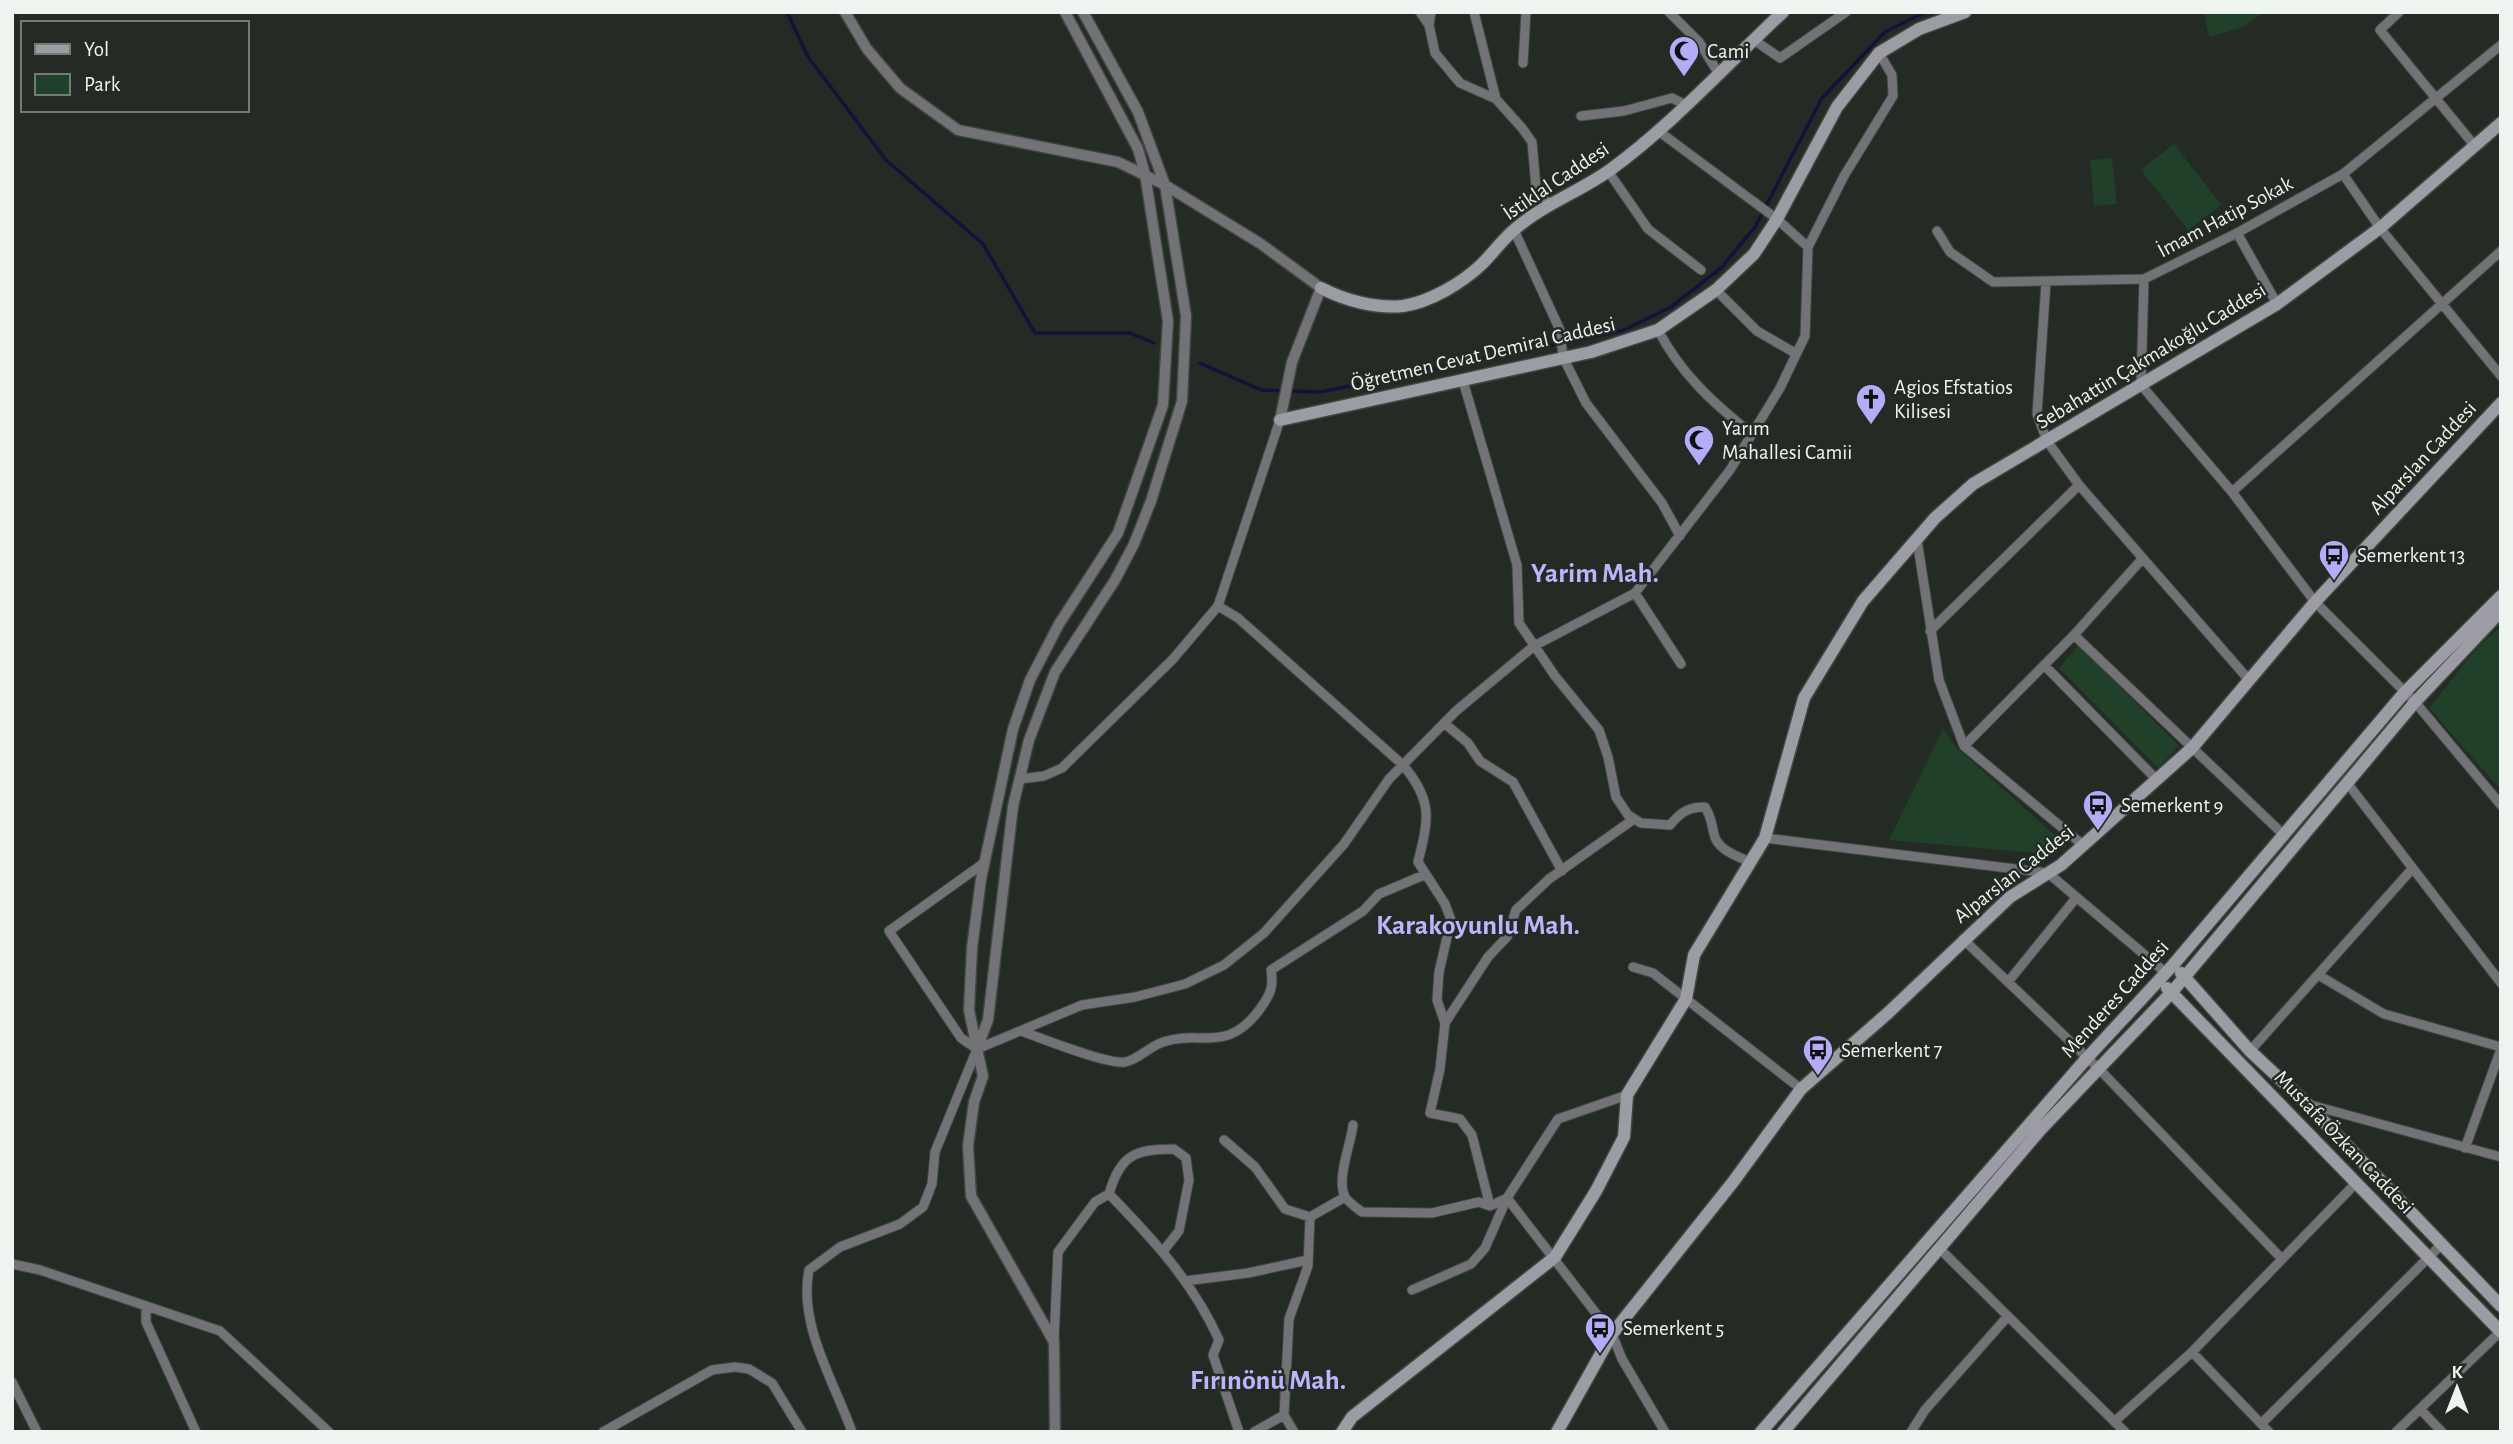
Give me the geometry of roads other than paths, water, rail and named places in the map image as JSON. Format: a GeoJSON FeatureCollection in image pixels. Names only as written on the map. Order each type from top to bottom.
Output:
{"type":"FeatureCollection","features":[{"type":"Feature","properties":{"kind":"main road","name":"İstiklal Caddesi"},"geometry":{"type":"LineString","coordinates":[[1321,288],[1346,301],[1402,306],[1428,298],[1480,266],[1514,230],[1549,204],[1608,171],[1686,105],[1783,12]]}},
{"type":"Feature","properties":{"kind":"main road","name":"Öğretmen Cevat Demiral Caddesi"},"geometry":{"type":"LineString","coordinates":[[1280,420],[1591,352],[1658,330],[1716,290],[1755,254],[1837,107],[1879,53],[1919,29],[1965,12]]}},
{"type":"Feature","properties":{"kind":"main road","name":"Sebahattin Çakmakoğlu Caddesi"},"geometry":{"type":"LineString","coordinates":[[1342,1432],[1352,1418],[1555,1257],[1596,1191],[1624,1137],[1628,1095],[1686,999],[1695,955],[1765,838],[1804,698],[1863,601],[1935,518],[1973,484],[2277,304],[2380,228],[2501,124]]}},
{"type":"Feature","properties":{"kind":"main road","name":"Alparslan Caddesi"},"geometry":{"type":"LineString","coordinates":[[1557,1432],[1612,1334],[1733,1182],[1801,1089],[1888,1013],[2010,897],[2048,873],[2083,845],[2192,748],[2315,602],[2501,403]]}},
{"type":"Feature","properties":{"kind":"main road","name":"Menderes Caddesi"},"geometry":{"type":"LineString","coordinates":[[1783,1432],[2166,973],[2405,692],[2501,596]]}},
{"type":"Feature","properties":{"kind":"main road","name":"Menderes Caddesi"},"geometry":{"type":"LineString","coordinates":[[1761,1432],[2092,1062],[2172,992],[2415,702],[2501,611]]}},
{"type":"Feature","properties":{"kind":"main road","name":"Mustafa Özkan Caddesi"},"geometry":{"type":"LineString","coordinates":[[2501,1306],[2307,1104],[2250,1051],[2185,977],[2166,973],[2172,992],[2501,1331]]}},
{"type":"Feature","properties":{"kind":"street"},"geometry":{"type":"LineString","coordinates":[[845,12],[867,49],[900,88],[958,131],[1108,160],[1144,174],[1261,244],[1321,288],[1292,362],[1280,420],[1218,606],[1173,659],[1062,768],[1044,776],[1020,779]]}},
{"type":"Feature","properties":{"kind":"street"},"geometry":{"type":"LineString","coordinates":[[1054,1342],[971,1196],[968,1146],[974,1102],[983,1076],[969,1010],[972,948],[984,863],[1013,729],[1030,680],[1059,624],[1118,533],[1163,405],[1168,321],[1138,149],[1065,12]]}},
{"type":"Feature","properties":{"kind":"street"},"geometry":{"type":"LineString","coordinates":[[852,1432],[812,1331],[806,1289],[809,1270],[840,1247],[900,1224],[923,1207],[932,1184],[935,1152],[988,1020],[1013,806],[1029,740],[1055,672],[1115,580],[1134,544],[1151,501],[1182,401],[1186,316],[1165,186],[1138,112],[1083,12]]}},
{"type":"Feature","properties":{"kind":"street"},"geometry":{"type":"LineString","coordinates":[[1420,12],[1429,25]]}},
{"type":"Feature","properties":{"kind":"street"},"geometry":{"type":"LineString","coordinates":[[1431,12],[1429,25],[1435,52],[1460,83],[1496,100],[1532,142],[1536,187],[1549,204]]}},
{"type":"Feature","properties":{"kind":"street"},"geometry":{"type":"LineString","coordinates":[[1474,12],[1496,100]]}},
{"type":"Feature","properties":{"kind":"street"},"geometry":{"type":"LineString","coordinates":[[1523,63],[1526,12]]}},
{"type":"Feature","properties":{"kind":"street"},"geometry":{"type":"LineString","coordinates":[[1669,12],[1699,42],[1719,74]]}},
{"type":"Feature","properties":{"kind":"street"},"geometry":{"type":"LineString","coordinates":[[1754,40],[1780,58],[1846,12]]}},
{"type":"Feature","properties":{"kind":"street"},"geometry":{"type":"LineString","coordinates":[[2399,12],[2380,30],[2474,145]]}},
{"type":"Feature","properties":{"kind":"street","name":"İmam Hatip Sokak"},"geometry":{"type":"LineString","coordinates":[[1937,231],[1950,252],[1993,282],[2144,279],[2237,233],[2343,174],[2501,45]]}},
{"type":"Feature","properties":{"kind":"street"},"geometry":{"type":"LineString","coordinates":[[977,1049],[1082,1005],[1135,997],[1185,984],[1224,965],[1264,933],[1300,894],[1344,844],[1389,779],[1444,723],[1534,646],[1635,593],[1730,470],[1780,388],[1805,336],[1808,247],[1844,176],[1893,96],[1892,75],[1879,53]]}},
{"type":"Feature","properties":{"kind":"street"},"geometry":{"type":"LineString","coordinates":[[1581,116],[1624,111],[1672,98],[1686,105]]}},
{"type":"Feature","properties":{"kind":"street"},"geometry":{"type":"LineString","coordinates":[[1657,131],[1775,218],[1808,247]]}},
{"type":"Feature","properties":{"kind":"street"},"geometry":{"type":"LineString","coordinates":[[1608,171],[1648,229],[1701,270]]}},
{"type":"Feature","properties":{"kind":"street"},"geometry":{"type":"LineString","coordinates":[[2343,174],[2380,228],[2501,376]]}},
{"type":"Feature","properties":{"kind":"street"},"geometry":{"type":"LineString","coordinates":[[1514,230],[1560,330],[1563,357],[1586,403],[1662,503],[1680,536]]}},
{"type":"Feature","properties":{"kind":"street"},"geometry":{"type":"LineString","coordinates":[[2237,233],[2277,304]]}},
{"type":"Feature","properties":{"kind":"street"},"geometry":{"type":"LineString","coordinates":[[2232,492],[2501,251]]}},
{"type":"Feature","properties":{"kind":"street"},"geometry":{"type":"LineString","coordinates":[[2144,279],[2141,385],[2232,492],[2315,602],[2415,702],[2501,805]]}},
{"type":"Feature","properties":{"kind":"street"},"geometry":{"type":"LineString","coordinates":[[2046,282],[2037,414],[2047,441],[2079,485],[2249,680]]}},
{"type":"Feature","properties":{"kind":"street"},"geometry":{"type":"LineString","coordinates":[[1716,290],[1757,331],[1795,353]]}},
{"type":"Feature","properties":{"kind":"street"},"geometry":{"type":"LineString","coordinates":[[1658,330],[1679,365],[1699,390],[1752,434]]}},
{"type":"Feature","properties":{"kind":"street"},"geometry":{"type":"LineString","coordinates":[[1463,381],[1517,565],[1519,623],[1599,730],[1616,797],[1634,819],[1641,823],[1670,825],[1681,812],[1691,807],[1705,807],[1714,820],[1714,836],[1724,849],[1750,862]]}},
{"type":"Feature","properties":{"kind":"street"},"geometry":{"type":"LineString","coordinates":[[1930,631],[2079,485]]}},
{"type":"Feature","properties":{"kind":"street"},"geometry":{"type":"LineString","coordinates":[[1917,540],[1939,680],[1964,746],[2083,845]]}},
{"type":"Feature","properties":{"kind":"street"},"geometry":{"type":"LineString","coordinates":[[1964,746],[2074,635],[2143,558]]}},
{"type":"Feature","properties":{"kind":"street"},"geometry":{"type":"LineString","coordinates":[[1635,593],[1681,664]]}},
{"type":"Feature","properties":{"kind":"street"},"geometry":{"type":"LineString","coordinates":[[1218,606],[1238,618],[1403,765],[1421,787],[1426,811],[1426,833],[1418,862],[1445,904],[1451,920],[1437,999],[1445,1023],[1440,1069],[1430,1113],[1460,1119],[1472,1135],[1490,1206]]}},
{"type":"Feature","properties":{"kind":"street"},"geometry":{"type":"LineString","coordinates":[[2074,635],[2285,836]]}},
{"type":"Feature","properties":{"kind":"street"},"geometry":{"type":"LineString","coordinates":[[2044,665],[2157,779]]}},
{"type":"Feature","properties":{"kind":"street"},"geometry":{"type":"LineString","coordinates":[[1444,723],[1468,743],[1480,761],[1513,782],[1562,870]]}},
{"type":"Feature","properties":{"kind":"street"},"geometry":{"type":"LineString","coordinates":[[2348,784],[2501,983]]}},
{"type":"Feature","properties":{"kind":"street"},"geometry":{"type":"LineString","coordinates":[[1445,1023],[1488,957],[1507,937],[1514,924],[1516,911],[1562,870],[1634,819]]}},
{"type":"Feature","properties":{"kind":"street"},"geometry":{"type":"LineString","coordinates":[[1765,838],[2048,873],[2166,973]]}},
{"type":"Feature","properties":{"kind":"street"},"geometry":{"type":"LineString","coordinates":[[977,1049],[961,1038],[889,931],[984,863]]}},
{"type":"Feature","properties":{"kind":"street"},"geometry":{"type":"LineString","coordinates":[[2250,1051],[2412,869]]}},
{"type":"Feature","properties":{"kind":"street"},"geometry":{"type":"LineString","coordinates":[[1021,1031],[1107,1059],[1125,1062],[1164,1041],[1215,1040],[1252,1021],[1274,985],[1271,970],[1363,911],[1379,894],[1424,875]]}},
{"type":"Feature","properties":{"kind":"street"},"geometry":{"type":"LineString","coordinates":[[2008,982],[2076,898]]}},
{"type":"Feature","properties":{"kind":"street"},"geometry":{"type":"LineString","coordinates":[[1963,939],[2092,1062],[2282,1259]]}},
{"type":"Feature","properties":{"kind":"street"},"geometry":{"type":"LineString","coordinates":[[1633,967],[1653,973],[1801,1089]]}},
{"type":"Feature","properties":{"kind":"street"},"geometry":{"type":"LineString","coordinates":[[2320,975],[2384,1014],[2501,1048],[2465,1148]]}},
{"type":"Feature","properties":{"kind":"street"},"geometry":{"type":"LineString","coordinates":[[1412,1290],[1471,1264],[1485,1248],[1507,1198],[1558,1119],[1628,1095]]}},
{"type":"Feature","properties":{"kind":"street"},"geometry":{"type":"LineString","coordinates":[[2307,1104],[2501,1157]]}},
{"type":"Feature","properties":{"kind":"street"},"geometry":{"type":"LineString","coordinates":[[1353,1125],[1350,1150],[1342,1174],[1345,1197],[1362,1212],[1432,1213],[1479,1202],[1490,1206],[1507,1198]]}},
{"type":"Feature","properties":{"kind":"street"},"geometry":{"type":"LineString","coordinates":[[1224,1140],[1255,1167],[1285,1209],[1310,1217],[1345,1197]]}},
{"type":"Feature","properties":{"kind":"street"},"geometry":{"type":"LineString","coordinates":[[1055,1432],[1054,1342],[1058,1252],[1095,1202],[1109,1194],[1115,1172],[1135,1154],[1174,1149],[1186,1158],[1189,1180],[1178,1231],[1164,1250]]}},
{"type":"Feature","properties":{"kind":"street"},"geometry":{"type":"LineString","coordinates":[[2115,1421],[2192,1352],[2357,1182]]}},
{"type":"Feature","properties":{"kind":"street"},"geometry":{"type":"LineString","coordinates":[[1109,1194],[1164,1250],[1209,1317],[1219,1339],[1213,1355],[1239,1432]]}},
{"type":"Feature","properties":{"kind":"street"},"geometry":{"type":"LineString","coordinates":[[1507,1198],[1612,1334],[1622,1359],[1665,1432]]}},
{"type":"Feature","properties":{"kind":"street"},"geometry":{"type":"LineString","coordinates":[[1294,1432],[1284,1415],[1289,1320],[1308,1260],[1310,1217]]}},
{"type":"Feature","properties":{"kind":"street"},"geometry":{"type":"LineString","coordinates":[[2262,1423],[2442,1244]]}},
{"type":"Feature","properties":{"kind":"street"},"geometry":{"type":"LineString","coordinates":[[1939,1248],[2125,1432]]}},
{"type":"Feature","properties":{"kind":"street"},"geometry":{"type":"LineString","coordinates":[[1185,1281],[1248,1273],[1308,1260]]}},
{"type":"Feature","properties":{"kind":"street"},"geometry":{"type":"LineString","coordinates":[[12,1264],[40,1270],[220,1331],[329,1432]]}},
{"type":"Feature","properties":{"kind":"street"},"geometry":{"type":"LineString","coordinates":[[146,1306],[146,1322],[196,1432]]}},
{"type":"Feature","properties":{"kind":"street"},"geometry":{"type":"LineString","coordinates":[[1911,1432],[1925,1410],[2008,1316]]}},
{"type":"Feature","properties":{"kind":"street"},"geometry":{"type":"LineString","coordinates":[[2396,1432],[2501,1331]]}},
{"type":"Feature","properties":{"kind":"street"},"geometry":{"type":"LineString","coordinates":[[2192,1352],[2269,1432]]}},
{"type":"Feature","properties":{"kind":"street"},"geometry":{"type":"LineString","coordinates":[[603,1432],[712,1370],[735,1367],[749,1369],[772,1382],[802,1432]]}},
{"type":"Feature","properties":{"kind":"street"},"geometry":{"type":"LineString","coordinates":[[12,1382],[37,1432]]}},
{"type":"Feature","properties":{"kind":"street"},"geometry":{"type":"LineString","coordinates":[[2421,1410],[2442,1432]]}},
{"type":"Feature","properties":{"kind":"street"},"geometry":{"type":"LineString","coordinates":[[1254,1432],[1284,1415]]}},
{"type":"Feature","properties":{"kind":"waterway"},"geometry":{"type":"LineString","coordinates":[[787,12],[808,57],[886,160],[983,244],[1035,333],[1130,333],[1154,343]]}},
{"type":"Feature","properties":{"kind":"waterway"},"geometry":{"type":"LineString","coordinates":[[1200,363],[1261,390],[1320,392],[1624,330],[1671,307],[1721,268],[1755,227],[1822,98],[1885,32],[1925,12]]}},
{"type":"Feature","properties":{"kind":"place","name":"Cami"},"geometry":{"type":"Point","coordinates":[1684,78]}},
{"type":"Feature","properties":{"kind":"place","name":"Agios Efstatios Kilisesi"},"geometry":{"type":"Point","coordinates":[1871,426]}},
{"type":"Feature","properties":{"kind":"place","name":"Yarım Mahallesi Camii"},"geometry":{"type":"Point","coordinates":[1699,467]}},
{"type":"Feature","properties":{"kind":"place","name":"Semerkent 13"},"geometry":{"type":"Point","coordinates":[2334,582]}},
{"type":"Feature","properties":{"kind":"place","name":"Semerkent 9"},"geometry":{"type":"Point","coordinates":[2098,832]}},
{"type":"Feature","properties":{"kind":"place","name":"Semerkent 7"},"geometry":{"type":"Point","coordinates":[1818,1077]}},
{"type":"Feature","properties":{"kind":"place","name":"Semerkent 5"},"geometry":{"type":"Point","coordinates":[1600,1355]}},
{"type":"Feature","properties":{"kind":"district","name":"Yarim Mah."},"geometry":{"type":"Point","coordinates":[1595,574]}},
{"type":"Feature","properties":{"kind":"district","name":"Karakoyunlu Mah."},"geometry":{"type":"Point","coordinates":[1478,926]}},
{"type":"Feature","properties":{"kind":"district","name":"Fırınönü Mah."},"geometry":{"type":"Point","coordinates":[1268,1381]}}]}
